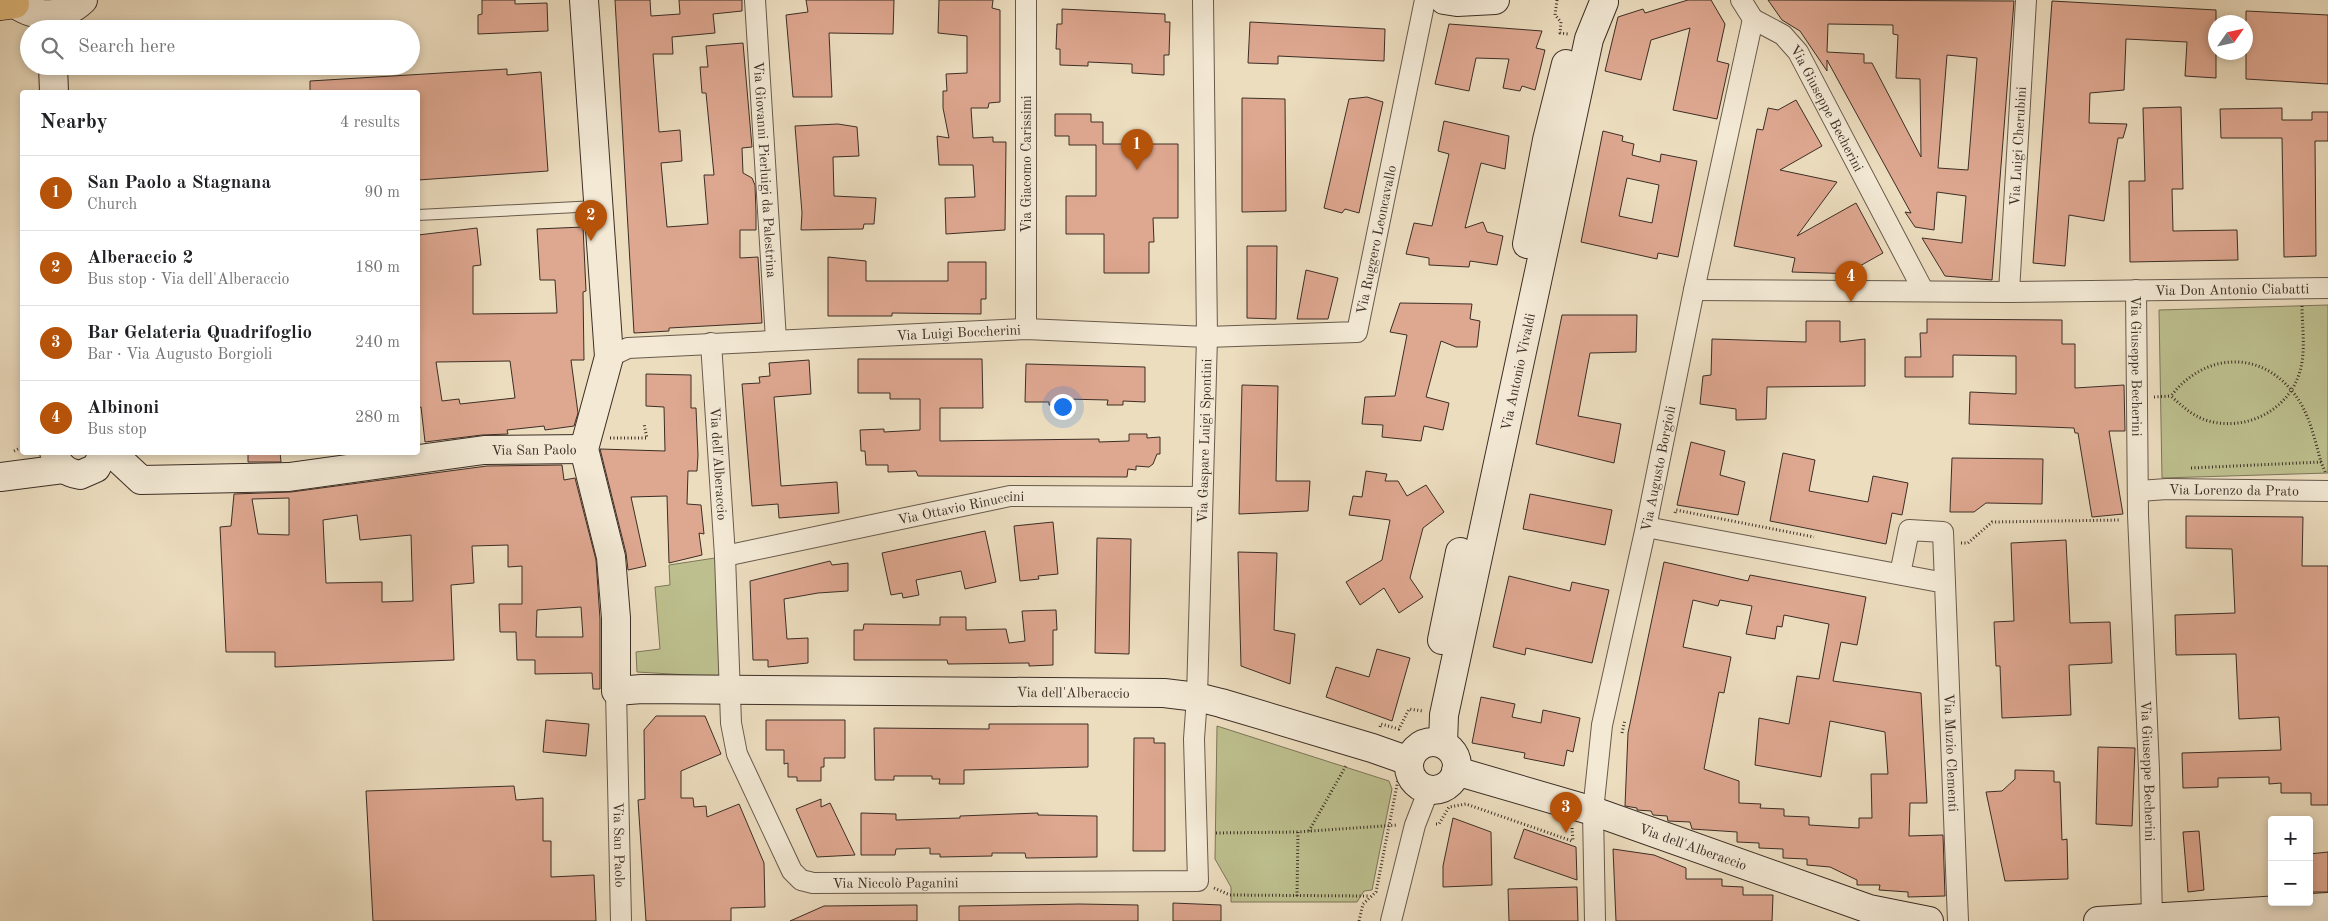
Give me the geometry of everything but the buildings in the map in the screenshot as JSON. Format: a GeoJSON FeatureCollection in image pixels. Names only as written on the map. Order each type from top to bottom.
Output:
{"type":"FeatureCollection","features":[{"type":"Feature","properties":{"kind":"street"},"geometry":{"type":"LineString","coordinates":[[584,0],[609,357],[586,443]]}},
{"type":"Feature","properties":{"kind":"street","name":"Via Giovanni Pierluigi da Palestrina"},"geometry":{"type":"LineString","coordinates":[[755,0],[776,340]]}},
{"type":"Feature","properties":{"kind":"street","name":"Via Giacomo Carissimi"},"geometry":{"type":"LineString","coordinates":[[1026,0],[1026,329]]}},
{"type":"Feature","properties":{"kind":"street","name":"Via Gaspare Luigi Spontini"},"geometry":{"type":"LineString","coordinates":[[1198,882],[1194,739],[1198,697],[1207,337],[1203,0]]}},
{"type":"Feature","properties":{"kind":"street","name":"Via Ruggero Leoncavallo"},"geometry":{"type":"LineString","coordinates":[[1207,337],[1357,332],[1425,0]]}},
{"type":"Feature","properties":{"kind":"street"},"geometry":{"type":"LineString","coordinates":[[1444,0],[1458,2],[1495,0]]}},
{"type":"Feature","properties":{"kind":"street"},"geometry":{"type":"LineString","coordinates":[[1741,0],[1753,19]]}},
{"type":"Feature","properties":{"kind":"street","name":"Via Luigi Cherubini"},"geometry":{"type":"LineString","coordinates":[[2009,292],[2026,0]]}},
{"type":"Feature","properties":{"kind":"street","name":"Via Antonio Vivaldi"},"geometry":{"type":"LineString","coordinates":[[1436,743],[1429,712],[1450,596],[1516,303],[1547,140],[1573,35],[1602,1]]}},
{"type":"Feature","properties":{"kind":"street","name":"Via Antonio Vivaldi"},"geometry":{"type":"LineString","coordinates":[[1436,743],[1444,715],[1590,39],[1602,1]]}},
{"type":"Feature","properties":{"kind":"street"},"geometry":{"type":"LineString","coordinates":[[18,10],[51,15],[69,14]]}},
{"type":"Feature","properties":{"kind":"street","name":"Via Augusto Borgioli"},"geometry":{"type":"LineString","coordinates":[[1595,921],[1593,811],[1602,725],[1646,527],[1694,290],[1753,19]]}},
{"type":"Feature","properties":{"kind":"street","name":"Via Giuseppe Becherini"},"geometry":{"type":"LineString","coordinates":[[1753,19],[1783,35],[1798,52],[1923,290],[2009,292],[2136,290],[2138,515],[2149,769],[2152,919]]}},
{"type":"Feature","properties":{"kind":"street"},"geometry":{"type":"LineString","coordinates":[[53,75],[54,90]]}},
{"type":"Feature","properties":{"kind":"street","name":"Via Don Antonio Ciabatti"},"geometry":{"type":"LineString","coordinates":[[2136,290],[2328,288]]}},
{"type":"Feature","properties":{"kind":"street"},"geometry":{"type":"LineString","coordinates":[[1694,290],[1923,290]]}},
{"type":"Feature","properties":{"kind":"street","name":"Via Luigi Boccherini"},"geometry":{"type":"LineString","coordinates":[[711,343],[1026,329],[1207,337]]}},
{"type":"Feature","properties":{"kind":"street"},"geometry":{"type":"LineString","coordinates":[[609,357],[628,348],[711,343]]}},
{"type":"Feature","properties":{"kind":"street","name":"Via dell'Alberaccio"},"geometry":{"type":"LineString","coordinates":[[711,343],[725,556],[730,665],[728,690]]}},
{"type":"Feature","properties":{"kind":"street","name":"Via San Paolo"},"geometry":{"type":"LineString","coordinates":[[114,455],[141,480],[289,477],[484,450],[586,443],[611,557],[616,618],[621,921]]}},
{"type":"Feature","properties":{"kind":"street"},"geometry":{"type":"LineString","coordinates":[[4,477],[37,455]]}},
{"type":"Feature","properties":{"kind":"street"},"geometry":{"type":"LineString","coordinates":[[4,477],[59,461],[80,475],[89,473],[96,468],[102,455]]}},
{"type":"Feature","properties":{"kind":"street","name":"Via Lorenzo da Prato"},"geometry":{"type":"LineString","coordinates":[[2139,491],[2328,486]]}},
{"type":"Feature","properties":{"kind":"street","name":"Via Ottavio Rinuccini"},"geometry":{"type":"LineString","coordinates":[[725,556],[1010,496],[1202,497]]}},
{"type":"Feature","properties":{"kind":"street"},"geometry":{"type":"LineString","coordinates":[[1646,527],[1945,583]]}},
{"type":"Feature","properties":{"kind":"street"},"geometry":{"type":"LineString","coordinates":[[1900,574],[1909,530],[1943,532],[1943,542]]}},
{"type":"Feature","properties":{"kind":"street","name":"Via Muzio Clementi"},"geometry":{"type":"LineString","coordinates":[[1943,542],[1958,921]]}},
{"type":"Feature","properties":{"kind":"street","name":"Via dell'Alberaccio"},"geometry":{"type":"LineString","coordinates":[[616,691],[642,689],[1164,693],[1198,697],[1372,748],[1400,769]]}},
{"type":"Feature","properties":{"kind":"street","name":"Via Niccolò Paganini"},"geometry":{"type":"LineString","coordinates":[[728,690],[731,723],[737,754],[785,859],[792,871],[801,880],[813,883],[1198,882]]}},
{"type":"Feature","properties":{"kind":"street"},"geometry":{"type":"LineString","coordinates":[[1436,743],[1451,750],[1455,757],[1456,771],[1445,786],[1429,790],[1414,781],[1409,769],[1400,769],[1415,749],[1436,743]]}},
{"type":"Feature","properties":{"kind":"street","name":"Via dell'Alberaccio"},"geometry":{"type":"LineString","coordinates":[[1456,771],[1593,811],[1869,909],[1929,921]]}},
{"type":"Feature","properties":{"kind":"street"},"geometry":{"type":"LineString","coordinates":[[1391,921],[1415,824],[1429,790]]}},
{"type":"Feature","properties":{"kind":"street"},"geometry":{"type":"LineString","coordinates":[[2098,921],[2152,919],[2328,906]]}},
{"type":"Feature","properties":{"kind":"lane"},"geometry":{"type":"LineString","coordinates":[[420,216],[598,206]]}},
{"type":"Feature","properties":{"kind":"path"},"geometry":{"type":"LineString","coordinates":[[1557,0],[1555,14],[1561,22],[1560,33],[1573,35]]}},
{"type":"Feature","properties":{"kind":"path"},"geometry":{"type":"LineString","coordinates":[[2303,288],[2301,370],[2292,391],[2282,403],[2257,420],[2239,423],[2213,422],[2189,412],[2171,396],[2202,369],[2225,361],[2255,364],[2275,374],[2292,391],[2306,414],[2328,486]]}},
{"type":"Feature","properties":{"kind":"path"},"geometry":{"type":"LineString","coordinates":[[586,443],[647,438],[644,424]]}},
{"type":"Feature","properties":{"kind":"path"},"geometry":{"type":"LineString","coordinates":[[2188,468],[2321,462]]}},
{"type":"Feature","properties":{"kind":"path"},"geometry":{"type":"LineString","coordinates":[[1670,531],[1676,510],[1821,538]]}},
{"type":"Feature","properties":{"kind":"path"},"geometry":{"type":"LineString","coordinates":[[1943,542],[1968,544],[1992,522],[2130,520]]}},
{"type":"Feature","properties":{"kind":"path"},"geometry":{"type":"LineString","coordinates":[[1372,748],[1381,724],[1399,729],[1409,708],[1429,712]]}},
{"type":"Feature","properties":{"kind":"path"},"geometry":{"type":"LineString","coordinates":[[1622,736],[1625,716]]}},
{"type":"Feature","properties":{"kind":"path"},"geometry":{"type":"LineString","coordinates":[[1309,831],[1349,762]]}},
{"type":"Feature","properties":{"kind":"path"},"geometry":{"type":"LineString","coordinates":[[1359,921],[1363,904],[1369,896],[1376,892],[1400,769]]}},
{"type":"Feature","properties":{"kind":"path"},"geometry":{"type":"LineString","coordinates":[[1197,834],[1298,832],[1439,824],[1450,807],[1466,804],[1572,841]]}},
{"type":"Feature","properties":{"kind":"path"},"geometry":{"type":"LineString","coordinates":[[1297,896],[1298,832]]}},
{"type":"Feature","properties":{"kind":"path"},"geometry":{"type":"LineString","coordinates":[[1198,882],[1230,895],[1369,896]]}},
{"type":"Feature","properties":{"kind":"green space"},"geometry":{"type":"Polygon","coordinates":[[[2328,305],[2328,473],[2162,478],[2159,310],[2328,305]]]}},
{"type":"Feature","properties":{"kind":"green space"},"geometry":{"type":"Polygon","coordinates":[[[715,558],[723,677],[637,672],[636,652],[660,649],[655,587],[670,585],[669,565],[715,558]]]}},
{"type":"Feature","properties":{"kind":"green space"},"geometry":{"type":"Polygon","coordinates":[[[1217,726],[1389,781],[1392,789],[1372,890],[1364,891],[1357,902],[1231,902],[1231,887],[1215,859],[1217,726]]]}},
{"type":"Feature","properties":{"kind":"place","name":"San Paolo a Stagnana"},"geometry":{"type":"Point","coordinates":[1137,170]}},
{"type":"Feature","properties":{"kind":"place","name":"Alberaccio 2"},"geometry":{"type":"Point","coordinates":[591,241]}},
{"type":"Feature","properties":{"kind":"place","name":"Albinoni"},"geometry":{"type":"Point","coordinates":[1851,302]}},
{"type":"Feature","properties":{"kind":"place","name":"Bar Gelateria Quadrifoglio"},"geometry":{"type":"Point","coordinates":[1566,833]}}]}
